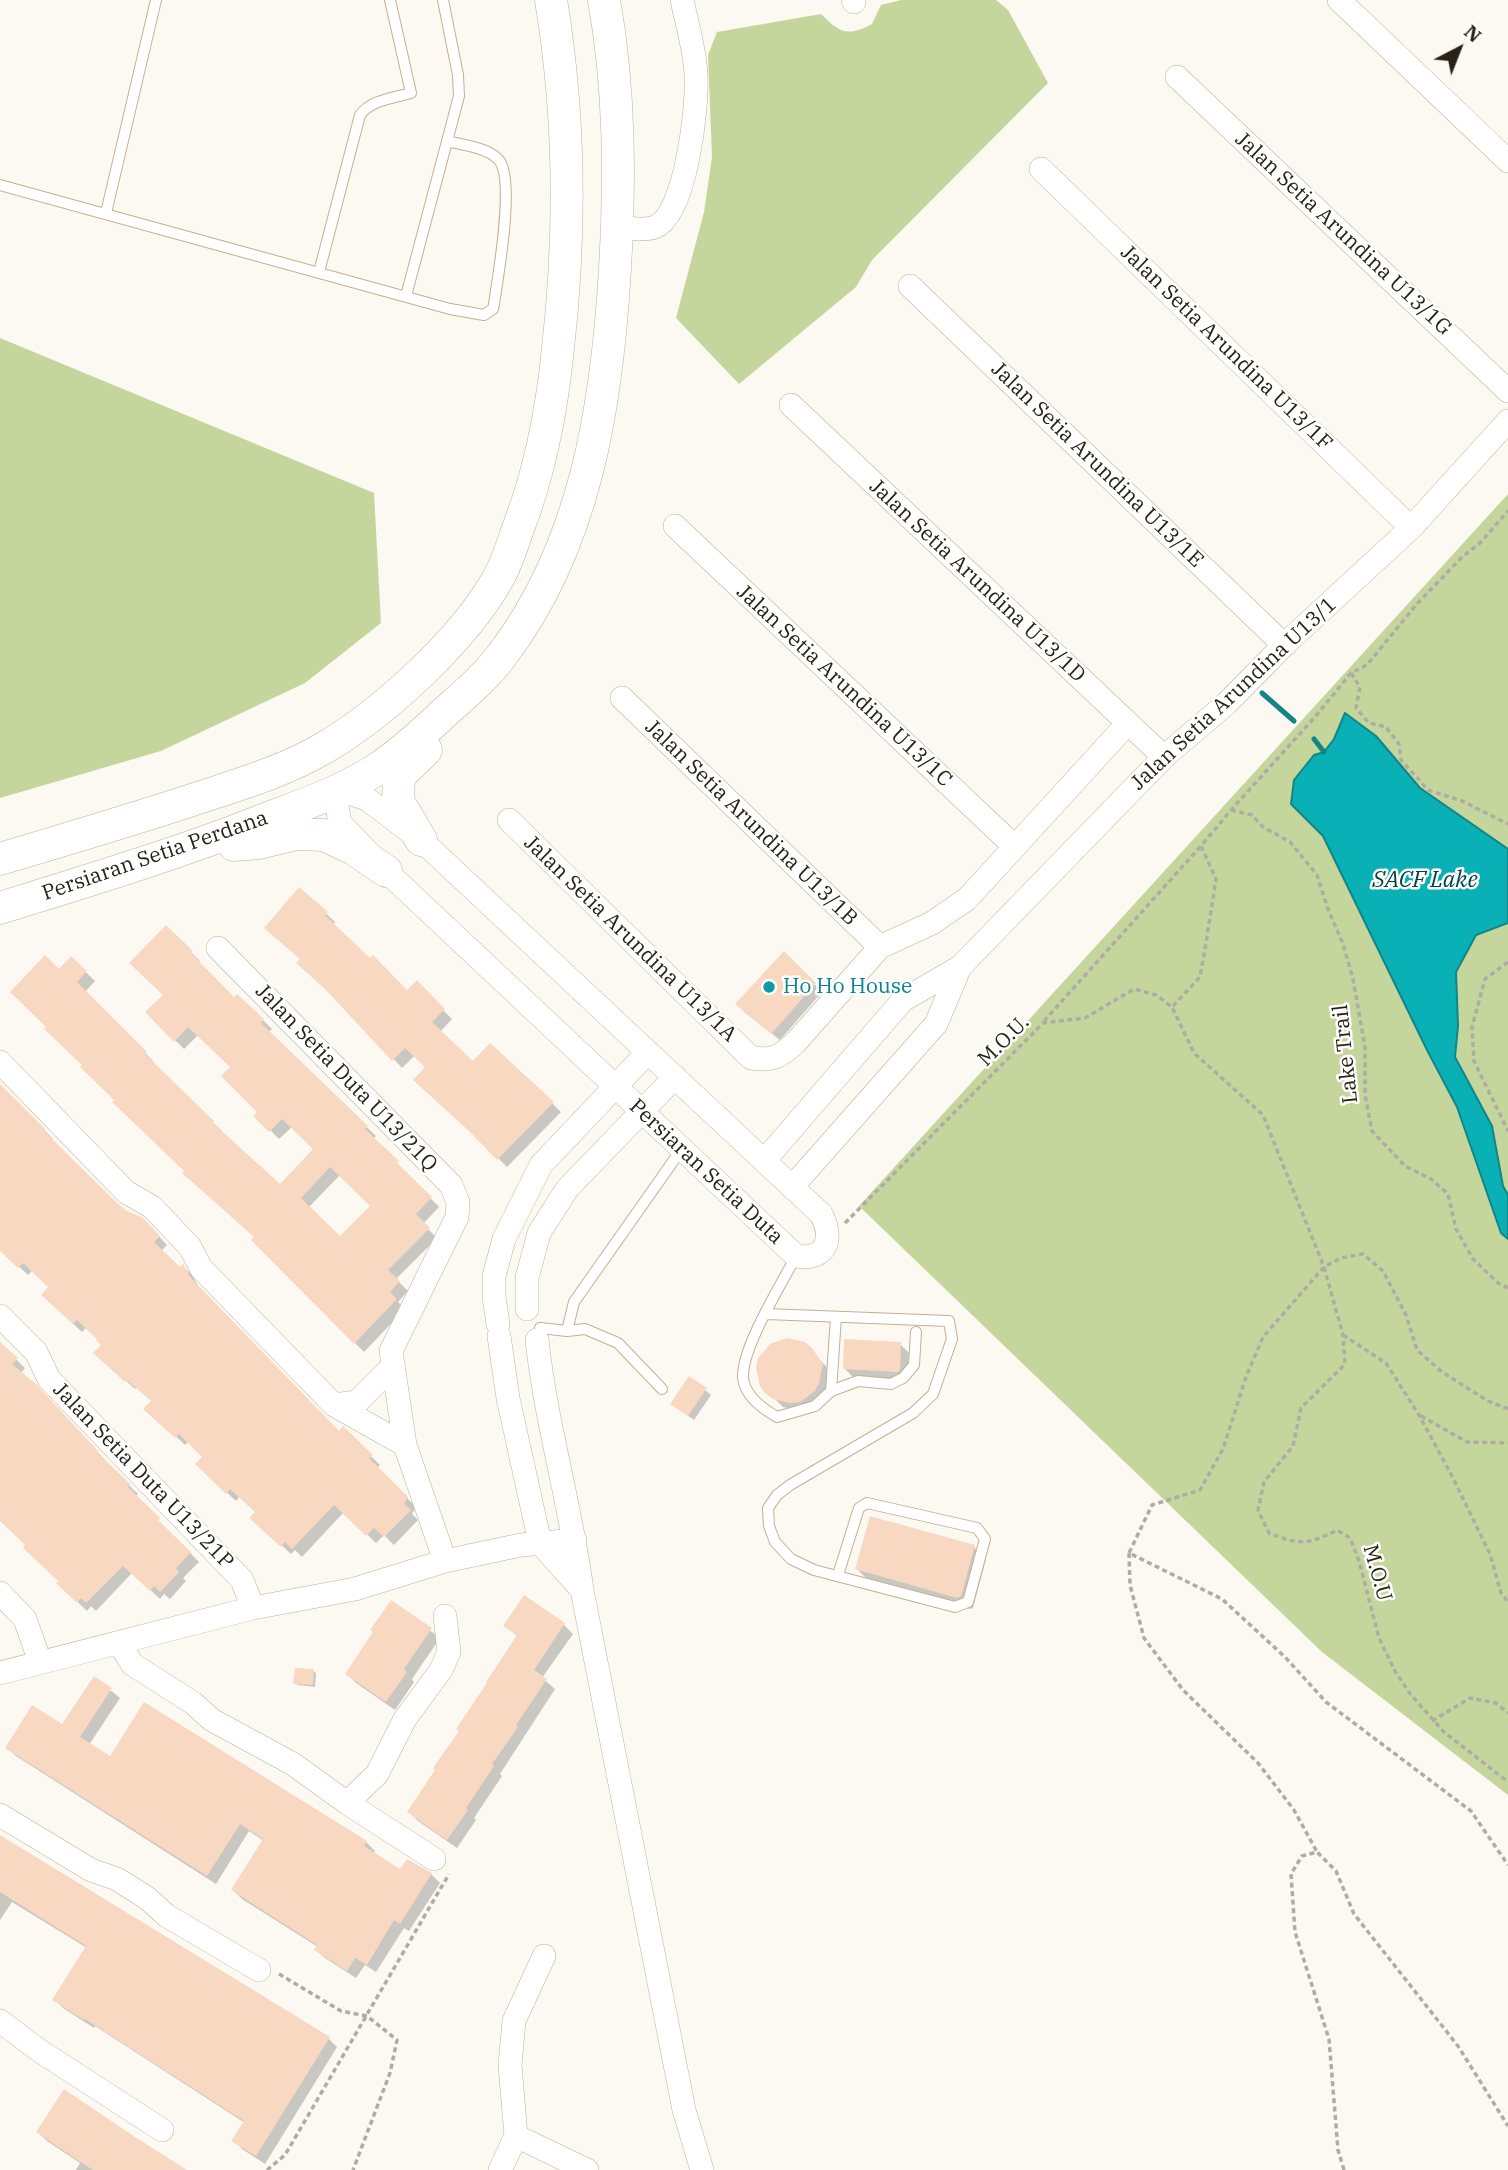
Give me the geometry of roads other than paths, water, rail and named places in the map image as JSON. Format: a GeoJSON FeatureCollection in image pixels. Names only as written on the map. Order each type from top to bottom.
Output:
{"type":"FeatureCollection","features":[{"type":"Feature","properties":{"kind":"main road","name":"Persiaran Setia Perdana"},"geometry":{"type":"LineString","coordinates":[[0,859],[278,771],[323,748],[397,693],[477,612],[501,574],[532,492],[551,410],[564,296],[568,156],[558,44],[551,0]]}},
{"type":"Feature","properties":{"kind":"main road","name":"Persiaran Setia Perdana"},"geometry":{"type":"LineString","coordinates":[[0,908],[194,848],[340,790],[377,769],[410,745],[502,656],[542,593],[572,524],[594,446],[610,349],[618,154],[610,35],[604,0]]}},
{"type":"Feature","properties":{"kind":"main road"},"geometry":{"type":"LineString","coordinates":[[111,826],[192,818],[289,786],[314,783],[340,790],[346,766],[357,750],[411,709],[450,669],[477,612]]}},
{"type":"Feature","properties":{"kind":"main road"},"geometry":{"type":"LineString","coordinates":[[421,840],[398,801],[399,776],[436,738],[465,694]]}},
{"type":"Feature","properties":{"kind":"main road"},"geometry":{"type":"LineString","coordinates":[[194,848],[258,843],[296,834],[324,835],[354,849],[386,871]]}},
{"type":"Feature","properties":{"kind":"street"},"geometry":{"type":"LineString","coordinates":[[617,228],[656,227],[669,217],[677,201],[691,140],[696,75],[682,0]]}},
{"type":"Feature","properties":{"kind":"street"},"geometry":{"type":"LineString","coordinates":[[1339,0],[1508,161]]}},
{"type":"Feature","properties":{"kind":"street","name":"Jalan Setia Arundina U13/1G"},"geometry":{"type":"LineString","coordinates":[[1177,77],[1508,391]]}},
{"type":"Feature","properties":{"kind":"street","name":"Jalan Setia Arundina U13/1F"},"geometry":{"type":"LineString","coordinates":[[1041,169],[1411,528]]}},
{"type":"Feature","properties":{"kind":"street","name":"Jalan Setia Arundina U13/1E"},"geometry":{"type":"LineString","coordinates":[[910,286],[1284,645]]}},
{"type":"Feature","properties":{"kind":"street","name":"Jalan Setia Arundina U13/1D"},"geometry":{"type":"LineString","coordinates":[[791,405],[1164,757]]}},
{"type":"Feature","properties":{"kind":"street","name":"Jalan Setia Arundina U13/1"},"geometry":{"type":"LineString","coordinates":[[960,967],[1164,757],[1226,704],[1284,645],[1411,528],[1508,421]]}},
{"type":"Feature","properties":{"kind":"street","name":"Jalan Setia Arundina U13/1C"},"geometry":{"type":"LineString","coordinates":[[675,526],[1014,846]]}},
{"type":"Feature","properties":{"kind":"street","name":"Jalan Setia Arundina U13/1B"},"geometry":{"type":"LineString","coordinates":[[622,698],[880,947]]}},
{"type":"Feature","properties":{"kind":"street"},"geometry":{"type":"LineString","coordinates":[[880,947],[932,923],[967,899],[1128,723]]}},
{"type":"Feature","properties":{"kind":"street","name":"Persiaran Setia Duta"},"geometry":{"type":"LineString","coordinates":[[340,790],[367,799],[421,840],[821,1214],[829,1234],[826,1245],[817,1255],[806,1258],[796,1256],[386,871],[340,823],[337,806],[340,790]]}},
{"type":"Feature","properties":{"kind":"street","name":"Jalan Setia Arundina U13/1A"},"geometry":{"type":"LineString","coordinates":[[509,820],[751,1058],[768,1060],[783,1054],[880,947]]}},
{"type":"Feature","properties":{"kind":"street","name":"Jalan Setia Duta U13/21Q"},"geometry":{"type":"LineString","coordinates":[[218,948],[451,1185],[458,1202],[457,1217],[391,1351],[392,1367]]}},
{"type":"Feature","properties":{"kind":"street"},"geometry":{"type":"LineString","coordinates":[[764,1161],[903,1000],[960,967]]}},
{"type":"Feature","properties":{"kind":"street"},"geometry":{"type":"LineString","coordinates":[[792,1187],[936,1024],[960,967]]}},
{"type":"Feature","properties":{"kind":"street"},"geometry":{"type":"LineString","coordinates":[[582,1590],[540,1543],[508,1398],[494,1297],[494,1276],[504,1239],[541,1166],[648,1052]]}},
{"type":"Feature","properties":{"kind":"street"},"geometry":{"type":"LineString","coordinates":[[0,1062],[126,1192],[152,1207],[190,1247],[201,1268],[334,1405],[405,1445]]}},
{"type":"Feature","properties":{"kind":"street"},"geometry":{"type":"LineString","coordinates":[[675,1077],[567,1189],[539,1233],[527,1278],[541,1378],[575,1539],[582,1590],[684,2110],[702,2170]]}},
{"type":"Feature","properties":{"kind":"street"},"geometry":{"type":"LineString","coordinates":[[515,1308],[535,1326],[529,1348],[517,1350],[506,1346],[498,1330],[504,1313],[515,1308]]}},
{"type":"Feature","properties":{"kind":"street","name":"Jalan Setia Duta U13/21P"},"geometry":{"type":"LineString","coordinates":[[0,1316],[36,1352],[50,1379],[242,1580],[253,1608]]}},
{"type":"Feature","properties":{"kind":"street"},"geometry":{"type":"LineString","coordinates":[[334,1405],[357,1402],[392,1367]]}},
{"type":"Feature","properties":{"kind":"street"},"geometry":{"type":"LineString","coordinates":[[392,1367],[405,1445],[445,1561]]}},
{"type":"Feature","properties":{"kind":"street"},"geometry":{"type":"LineString","coordinates":[[0,1673],[253,1608],[355,1589],[445,1561],[575,1539]]}},
{"type":"Feature","properties":{"kind":"street"},"geometry":{"type":"LineString","coordinates":[[0,1593],[25,1619],[40,1662]]}},
{"type":"Feature","properties":{"kind":"street"},"geometry":{"type":"LineString","coordinates":[[347,1803],[377,1774],[405,1719],[441,1671],[449,1652],[445,1616]]}},
{"type":"Feature","properties":{"kind":"street"},"geometry":{"type":"LineString","coordinates":[[119,1643],[132,1664],[194,1703],[212,1720],[293,1763],[347,1803],[434,1859]]}},
{"type":"Feature","properties":{"kind":"street"},"geometry":{"type":"LineString","coordinates":[[0,1815],[91,1870],[117,1880],[147,1898],[167,1916],[259,1970]]}},
{"type":"Feature","properties":{"kind":"street"},"geometry":{"type":"LineString","coordinates":[[500,2170],[516,2136],[510,2065],[514,2021],[544,1956]]}},
{"type":"Feature","properties":{"kind":"street"},"geometry":{"type":"LineString","coordinates":[[0,2021],[40,2051],[162,2130]]}},
{"type":"Feature","properties":{"kind":"street"},"geometry":{"type":"LineString","coordinates":[[516,2136],[587,2170]]}},
{"type":"Feature","properties":{"kind":"lane"},"geometry":{"type":"LineString","coordinates":[[106,213],[156,0]]}},
{"type":"Feature","properties":{"kind":"lane"},"geometry":{"type":"LineString","coordinates":[[318,272],[360,115],[365,107],[374,103],[411,93],[390,0]]}},
{"type":"Feature","properties":{"kind":"lane"},"geometry":{"type":"LineString","coordinates":[[406,296],[459,87],[443,0]]}},
{"type":"Feature","properties":{"kind":"lane"},"geometry":{"type":"LineString","coordinates":[[0,185],[450,309],[484,315],[493,309],[494,304],[507,195],[505,171],[491,153],[447,141]]}},
{"type":"Feature","properties":{"kind":"lane"},"geometry":{"type":"LineString","coordinates":[[567,1331],[574,1303],[681,1150]]}},
{"type":"Feature","properties":{"kind":"lane"},"geometry":{"type":"LineString","coordinates":[[796,1256],[746,1353],[743,1380],[759,1406],[777,1417],[815,1406],[831,1391],[858,1381],[891,1384],[902,1378],[914,1365],[916,1332]]}},
{"type":"Feature","properties":{"kind":"lane"},"geometry":{"type":"LineString","coordinates":[[766,1314],[949,1321],[952,1339],[933,1394],[913,1413],[777,1494],[768,1508],[769,1526],[775,1542],[791,1559],[814,1570],[955,1607],[968,1602],[985,1539],[977,1528],[867,1503],[859,1508],[838,1575]]}},
{"type":"Feature","properties":{"kind":"lane"},"geometry":{"type":"LineString","coordinates":[[831,1391],[836,1317]]}},
{"type":"Feature","properties":{"kind":"lane"},"geometry":{"type":"LineString","coordinates":[[535,1326],[567,1331],[585,1329],[618,1343],[662,1389]]}},
{"type":"Feature","properties":{"kind":"water","name":"SACF Lake"},"geometry":{"type":"Polygon","coordinates":[[[1345,713],[1376,736],[1420,788],[1508,849],[1508,923],[1476,935],[1456,972],[1458,1026],[1455,1057],[1492,1126],[1503,1186],[1508,1195],[1508,1239],[1501,1233],[1457,1107],[1323,836],[1291,804],[1294,780],[1314,755],[1324,752],[1334,739],[1345,713]]]}},
{"type":"Feature","properties":{"kind":"waterway"},"geometry":{"type":"LineString","coordinates":[[1262,693],[1294,721]]}},
{"type":"Feature","properties":{"kind":"waterway"},"geometry":{"type":"LineString","coordinates":[[1314,739],[1324,752]]}},
{"type":"Feature","properties":{"kind":"place","name":"Ho Ho House"},"geometry":{"type":"Point","coordinates":[769,987]}}]}
